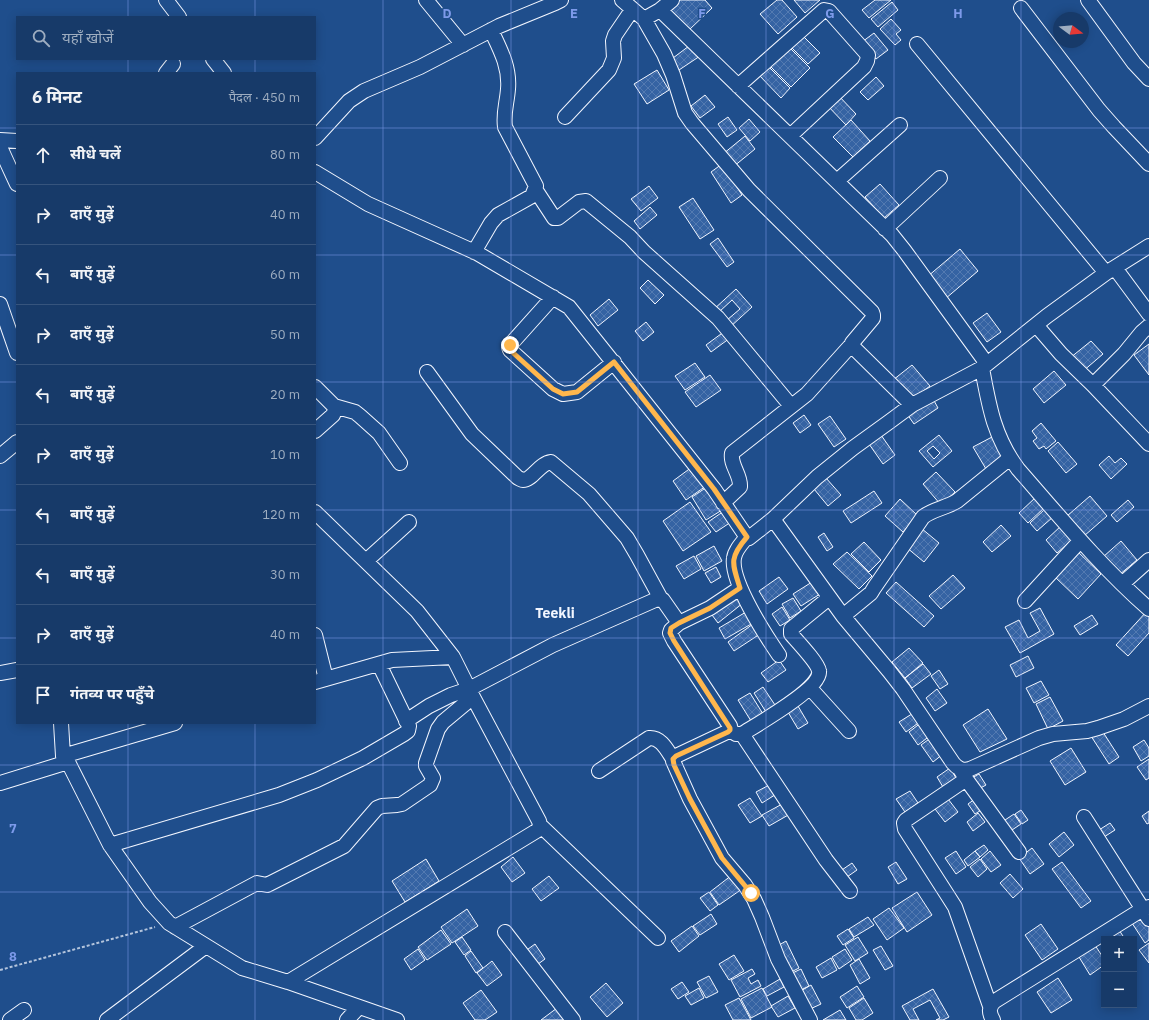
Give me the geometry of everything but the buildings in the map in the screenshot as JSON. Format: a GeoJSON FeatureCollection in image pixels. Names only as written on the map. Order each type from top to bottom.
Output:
{"type":"FeatureCollection","features":[{"type":"Feature","properties":{"kind":"street"},"geometry":{"type":"LineString","coordinates":[[166,0],[178,16]]}},
{"type":"Feature","properties":{"kind":"street"},"geometry":{"type":"LineString","coordinates":[[426,0],[463,45]]}},
{"type":"Feature","properties":{"kind":"street"},"geometry":{"type":"LineString","coordinates":[[316,137],[349,101],[364,91],[420,67],[491,30],[561,0]]}},
{"type":"Feature","properties":{"kind":"street"},"geometry":{"type":"LineString","coordinates":[[644,19],[660,10],[672,0]]}},
{"type":"Feature","properties":{"kind":"street"},"geometry":{"type":"LineString","coordinates":[[1088,0],[1134,63],[1149,79]]}},
{"type":"Feature","properties":{"kind":"street"},"geometry":{"type":"LineString","coordinates":[[565,117],[609,70],[614,58],[612,48],[613,41],[627,5],[644,19],[664,54],[673,75],[685,114],[692,123],[750,190],[874,315],[852,344],[807,394],[732,453],[731,458],[734,468],[740,478],[740,487],[724,503]]}},
{"type":"Feature","properties":{"kind":"street"},"geometry":{"type":"LineString","coordinates":[[1021,8],[1099,110],[1149,164]]}},
{"type":"Feature","properties":{"kind":"street"},"geometry":{"type":"LineString","coordinates":[[660,10],[837,181],[904,250],[985,366],[988,405],[999,437],[1010,458],[1080,541],[1149,609]]}},
{"type":"Feature","properties":{"kind":"street"},"geometry":{"type":"LineString","coordinates":[[738,86],[824,10],[829,11],[868,55],[867,61],[864,67],[790,136]]}},
{"type":"Feature","properties":{"kind":"street"},"geometry":{"type":"LineString","coordinates":[[474,252],[491,223],[498,215],[530,198],[536,186],[505,127],[504,116],[508,89],[508,73],[501,50],[491,30]]}},
{"type":"Feature","properties":{"kind":"street"},"geometry":{"type":"LineString","coordinates":[[917,44],[1149,314]]}},
{"type":"Feature","properties":{"kind":"street"},"geometry":{"type":"LineString","coordinates":[[214,60],[223,72]]}},
{"type":"Feature","properties":{"kind":"street"},"geometry":{"type":"LineString","coordinates":[[837,181],[900,125]]}},
{"type":"Feature","properties":{"kind":"street"},"geometry":{"type":"LineString","coordinates":[[0,140],[16,142]]}},
{"type":"Feature","properties":{"kind":"street"},"geometry":{"type":"LineString","coordinates":[[0,147],[16,182]]}},
{"type":"Feature","properties":{"kind":"street"},"geometry":{"type":"LineString","coordinates":[[316,173],[368,204],[474,252],[569,307],[714,489],[747,537]]}},
{"type":"Feature","properties":{"kind":"street"},"geometry":{"type":"LineString","coordinates":[[885,229],[940,178]]}},
{"type":"Feature","properties":{"kind":"street"},"geometry":{"type":"LineString","coordinates":[[535,189],[554,218],[558,218],[579,202],[586,201],[630,237],[644,252],[718,318],[791,406]]}},
{"type":"Feature","properties":{"kind":"street"},"geometry":{"type":"LineString","coordinates":[[779,656],[760,628],[740,588],[733,567],[734,556],[738,548],[747,537],[750,537],[773,519],[853,448],[912,405],[985,366],[1036,325],[1110,270],[1149,246]]}},
{"type":"Feature","properties":{"kind":"street"},"geometry":{"type":"LineString","coordinates":[[553,297],[510,345],[510,350],[553,389],[563,394],[577,392],[614,362]]}},
{"type":"Feature","properties":{"kind":"street"},"geometry":{"type":"LineString","coordinates":[[0,304],[16,350]]}},
{"type":"Feature","properties":{"kind":"street"},"geometry":{"type":"LineString","coordinates":[[1036,325],[1061,354],[1093,385],[1149,444]]}},
{"type":"Feature","properties":{"kind":"street"},"geometry":{"type":"LineString","coordinates":[[1093,385],[1149,326]]}},
{"type":"Feature","properties":{"kind":"street"},"geometry":{"type":"LineString","coordinates":[[852,344],[853,347],[912,405]]}},
{"type":"Feature","properties":{"kind":"street"},"geometry":{"type":"LineString","coordinates":[[426,372],[472,434],[517,477],[525,480],[546,463],[551,462],[589,494],[626,538],[661,599],[665,602],[679,623]]}},
{"type":"Feature","properties":{"kind":"street"},"geometry":{"type":"LineString","coordinates":[[316,388],[334,406],[355,412],[360,416],[379,433],[400,463]]}},
{"type":"Feature","properties":{"kind":"street"},"geometry":{"type":"LineString","coordinates":[[316,430],[333,415],[335,410],[334,406]]}},
{"type":"Feature","properties":{"kind":"street"},"geometry":{"type":"LineString","coordinates":[[0,456],[16,443]]}},
{"type":"Feature","properties":{"kind":"street"},"geometry":{"type":"LineString","coordinates":[[843,616],[870,593],[923,517],[929,512],[951,505],[957,501],[1010,458]]}},
{"type":"Feature","properties":{"kind":"street"},"geometry":{"type":"LineString","coordinates":[[316,513],[417,611],[453,657],[540,825],[658,938]]}},
{"type":"Feature","properties":{"kind":"street"},"geometry":{"type":"LineString","coordinates":[[773,519],[829,598],[889,671],[953,763],[963,774],[1019,852]]}},
{"type":"Feature","properties":{"kind":"street"},"geometry":{"type":"LineString","coordinates":[[366,561],[409,522]]}},
{"type":"Feature","properties":{"kind":"street"},"geometry":{"type":"LineString","coordinates":[[1025,601],[1080,541]]}},
{"type":"Feature","properties":{"kind":"street"},"geometry":{"type":"LineString","coordinates":[[1122,584],[1149,560]]}},
{"type":"Feature","properties":{"kind":"street"},"geometry":{"type":"LineString","coordinates":[[740,588],[710,608],[679,623],[670,630],[670,633],[730,726],[736,732],[826,860],[850,891]]}},
{"type":"Feature","properties":{"kind":"street"},"geometry":{"type":"LineString","coordinates":[[673,759],[676,756],[736,732],[800,696],[810,688],[818,676],[818,666],[790,631],[829,598]]}},
{"type":"Feature","properties":{"kind":"street"},"geometry":{"type":"LineString","coordinates":[[172,925],[257,883],[267,885],[344,846],[377,808],[402,804],[430,785],[433,778],[426,766],[426,763],[438,730],[443,722],[471,693],[553,645],[655,600],[661,599]]}},
{"type":"Feature","properties":{"kind":"street"},"geometry":{"type":"LineString","coordinates":[[316,643],[321,681],[392,660],[453,657]]}},
{"type":"Feature","properties":{"kind":"street"},"geometry":{"type":"LineString","coordinates":[[110,845],[279,795],[317,780],[363,758],[404,734],[409,726],[380,664]]}},
{"type":"Feature","properties":{"kind":"street"},"geometry":{"type":"LineString","coordinates":[[0,673],[16,670]]}},
{"type":"Feature","properties":{"kind":"street"},"geometry":{"type":"LineString","coordinates":[[810,688],[849,731]]}},
{"type":"Feature","properties":{"kind":"street"},"geometry":{"type":"LineString","coordinates":[[406,721],[429,706],[451,695],[471,693]]}},
{"type":"Feature","properties":{"kind":"street"},"geometry":{"type":"LineString","coordinates":[[991,1013],[954,908],[948,896],[905,829],[906,820],[963,774],[965,770],[1047,735],[1087,731],[1103,727],[1124,719],[1149,706]]}},
{"type":"Feature","properties":{"kind":"street"},"geometry":{"type":"LineString","coordinates":[[61,724],[66,759],[110,845],[150,902],[172,925],[242,968],[288,982],[397,1020]]}},
{"type":"Feature","properties":{"kind":"street"},"geometry":{"type":"LineString","coordinates":[[0,783],[66,759],[173,724]]}},
{"type":"Feature","properties":{"kind":"street"},"geometry":{"type":"LineString","coordinates":[[599,771],[649,738],[655,738],[660,741],[673,759],[674,765],[690,799],[722,858],[745,885],[754,899],[778,959],[810,1020]]}},
{"type":"Feature","properties":{"kind":"street"},"geometry":{"type":"LineString","coordinates":[[1084,817],[1147,912]]}},
{"type":"Feature","properties":{"kind":"street"},"geometry":{"type":"LineString","coordinates":[[288,982],[538,830],[540,825]]}},
{"type":"Feature","properties":{"kind":"street"},"geometry":{"type":"LineString","coordinates":[[991,1013],[995,1001],[1138,912],[1147,912]]}},
{"type":"Feature","properties":{"kind":"street"},"geometry":{"type":"LineString","coordinates":[[505,932],[573,1020]]}},
{"type":"Feature","properties":{"kind":"street"},"geometry":{"type":"LineString","coordinates":[[107,1020],[206,946]]}},
{"type":"Feature","properties":{"kind":"street"},"geometry":{"type":"LineString","coordinates":[[347,1020],[359,1007]]}},
{"type":"Feature","properties":{"kind":"street"},"geometry":{"type":"LineString","coordinates":[[10,1020],[24,1010]]}},
{"type":"Feature","properties":{"kind":"path"},"geometry":{"type":"LineString","coordinates":[[0,970],[172,925]]}},
{"type":"Feature","properties":{"kind":"district","name":"Teekli"},"geometry":{"type":"Point","coordinates":[555,613]}},
{"type":"Feature","properties":{"kind":"route"},"geometry":{"type":"LineString","coordinates":[[510,345],[510,350],[553,389],[563,394],[577,392],[614,362],[714,489],[747,537],[738,548],[734,556],[733,567],[740,588],[710,608],[671,628],[670,633],[730,726],[730,730],[728,732],[676,756],[673,759],[674,765],[690,799],[722,858],[751,893]]}}]}
